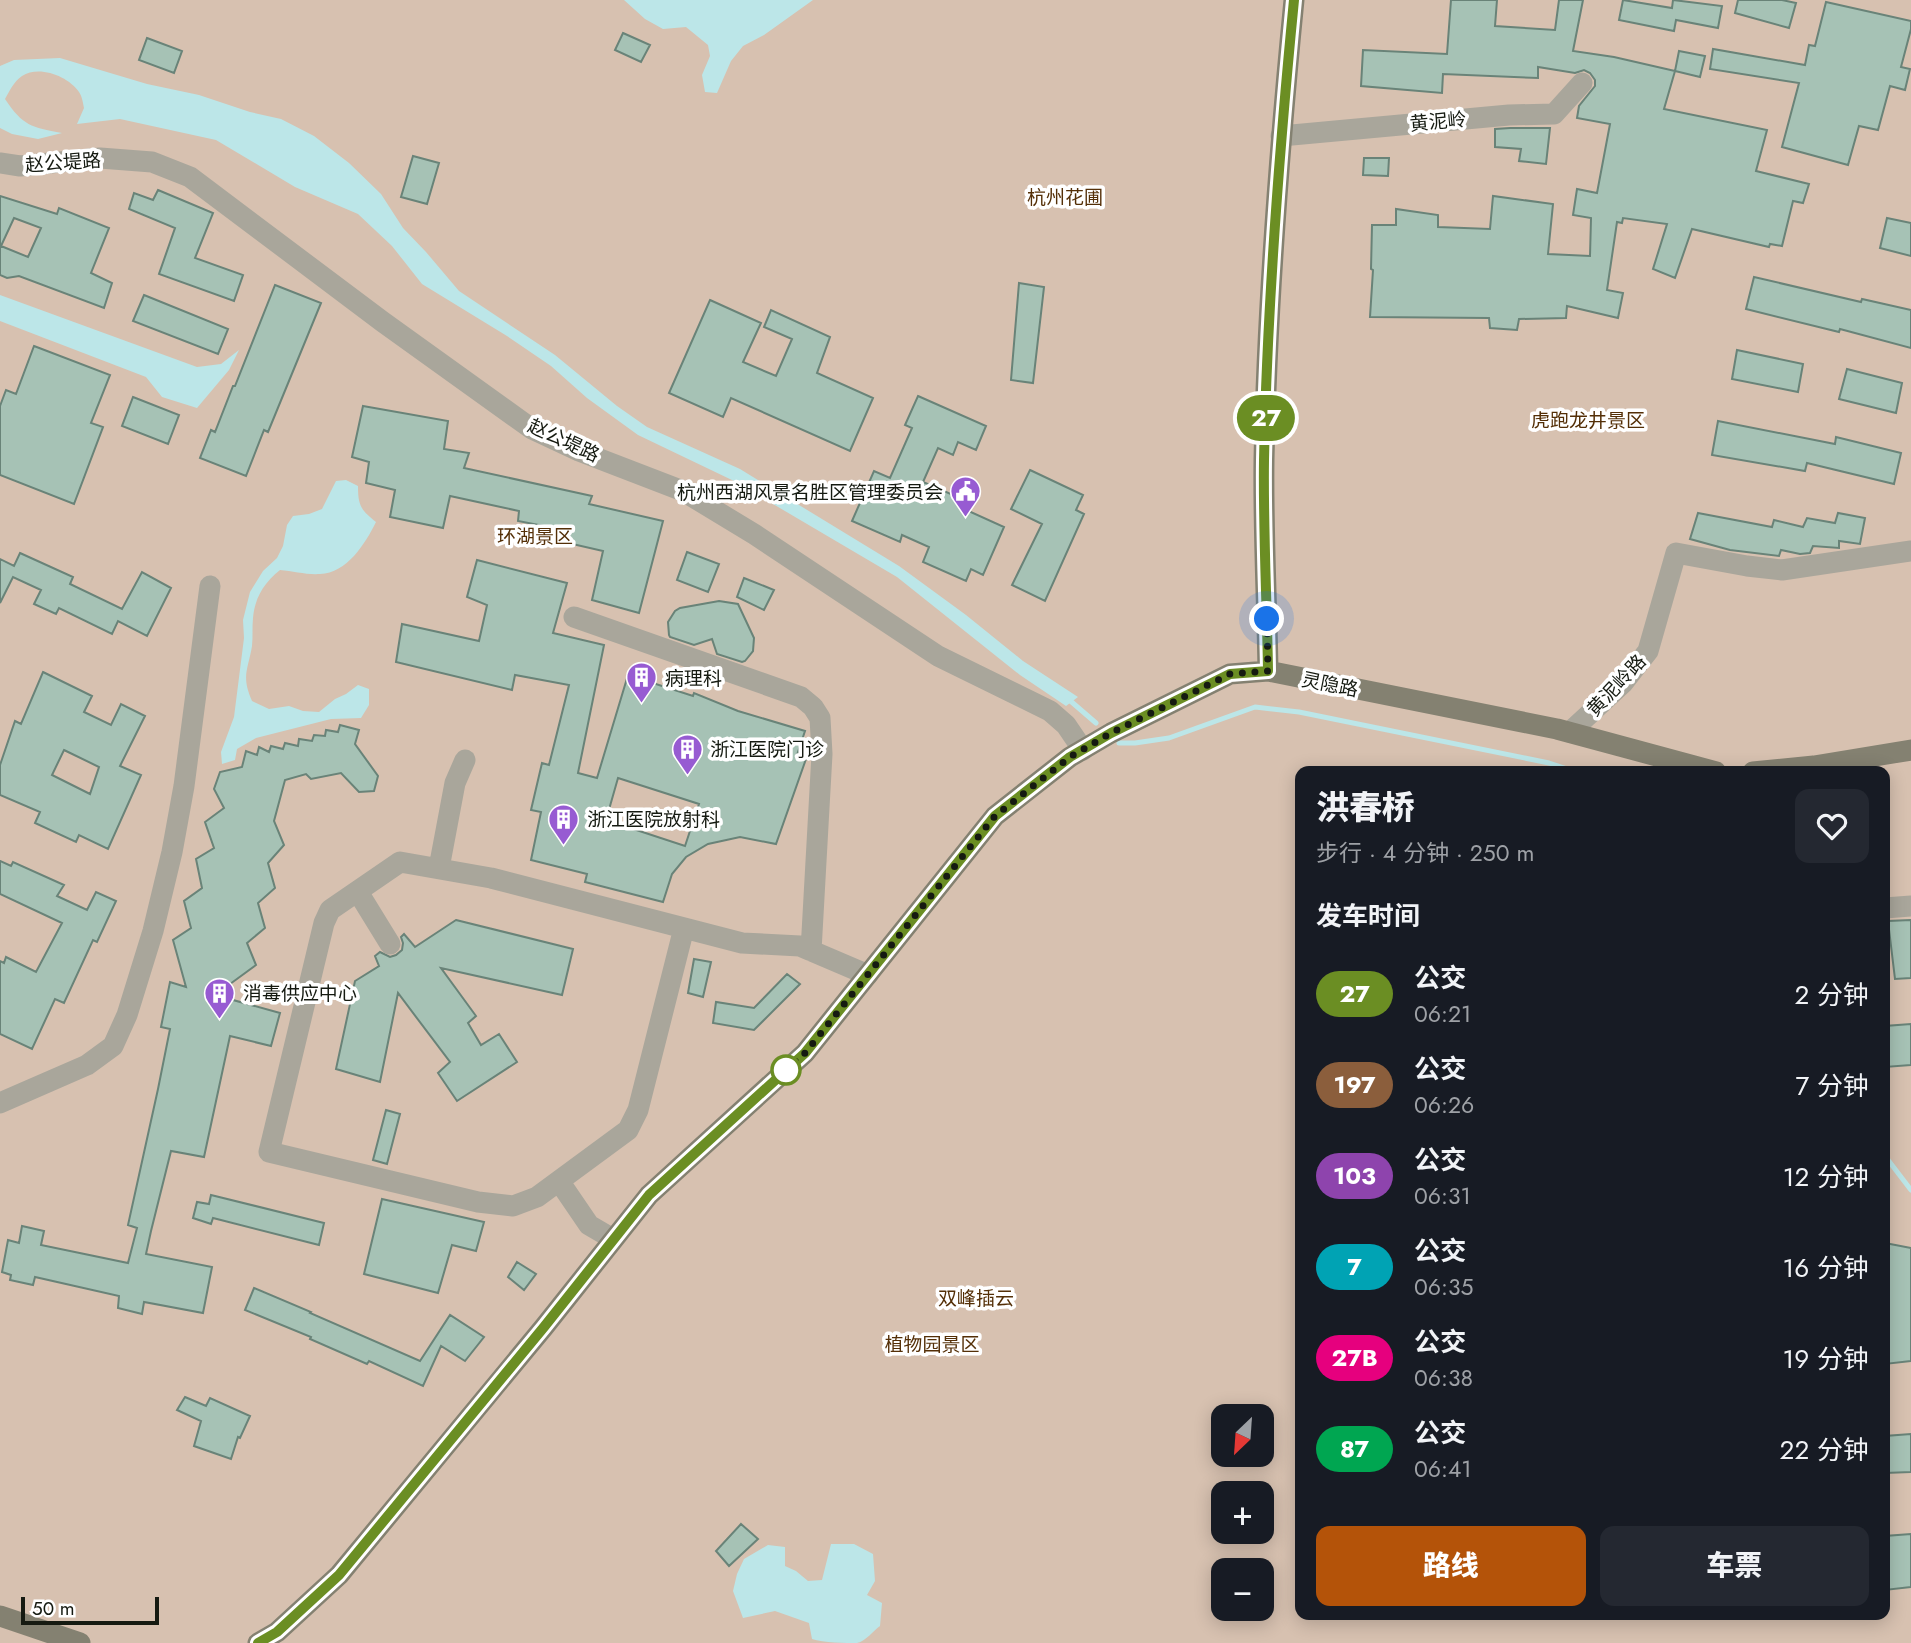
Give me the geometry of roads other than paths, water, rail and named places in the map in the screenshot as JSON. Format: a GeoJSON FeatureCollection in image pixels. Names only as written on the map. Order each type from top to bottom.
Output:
{"type":"FeatureCollection","features":[{"type":"Feature","properties":{"kind":"main road"},"geometry":{"type":"LineString","coordinates":[[1268,671],[1264,461],[1270,304],[1280,136],[1294,0]]}},
{"type":"Feature","properties":{"kind":"main road","name":"灵隐路"},"geometry":{"type":"LineString","coordinates":[[258,1643],[277,1632],[339,1575],[649,1195],[805,1053],[995,816],[1070,757],[1111,733],[1230,674],[1268,671],[1570,732],[1694,766]]}},
{"type":"Feature","properties":{"kind":"main road"},"geometry":{"type":"LineString","coordinates":[[1814,766],[1911,750]]}},
{"type":"Feature","properties":{"kind":"main road"},"geometry":{"type":"LineString","coordinates":[[0,1616],[80,1643]]}},
{"type":"Feature","properties":{"kind":"street","name":"黄泥岭"},"geometry":{"type":"LineString","coordinates":[[1280,136],[1484,117],[1554,114],[1582,83]]}},
{"type":"Feature","properties":{"kind":"street","name":"赵公堤路"},"geometry":{"type":"LineString","coordinates":[[0,163],[20,166],[100,158],[152,162],[190,177],[383,322],[532,429],[683,491],[754,534],[938,656],[1050,711],[1066,725],[1083,750]]}},
{"type":"Feature","properties":{"kind":"street","name":"黄泥岭路"},"geometry":{"type":"LineString","coordinates":[[1570,732],[1623,683],[1648,651],[1676,553],[1782,570],[1911,551]]}},
{"type":"Feature","properties":{"kind":"street"},"geometry":{"type":"LineString","coordinates":[[0,1103],[87,1065],[113,1046],[127,1015],[153,931],[172,852],[184,786],[209,586]]}},
{"type":"Feature","properties":{"kind":"street"},"geometry":{"type":"LineString","coordinates":[[574,617],[801,697],[813,707],[820,718],[822,754],[811,951]]}},
{"type":"Feature","properties":{"kind":"street"},"geometry":{"type":"LineString","coordinates":[[439,869],[455,783],[465,760]]}},
{"type":"Feature","properties":{"kind":"street"},"geometry":{"type":"LineString","coordinates":[[684,928],[638,1110],[628,1130],[537,1197],[513,1206],[478,1202],[269,1152],[324,923],[330,910],[400,862],[491,878],[684,928],[741,943],[800,946],[868,975]]}},
{"type":"Feature","properties":{"kind":"street"},"geometry":{"type":"LineString","coordinates":[[358,892],[390,944]]}},
{"type":"Feature","properties":{"kind":"street"},"geometry":{"type":"LineString","coordinates":[[1890,908],[1911,906]]}},
{"type":"Feature","properties":{"kind":"street"},"geometry":{"type":"LineString","coordinates":[[559,1181],[589,1225],[614,1240]]}},
{"type":"Feature","properties":{"kind":"water"},"geometry":{"type":"Polygon","coordinates":[[[624,0],[813,0],[764,35],[743,46],[731,61],[717,93],[705,92],[702,75],[710,56],[708,45],[686,27],[663,29],[645,19],[624,0]]]}},
{"type":"Feature","properties":{"kind":"water"},"geometry":{"type":"Polygon","coordinates":[[[60,58],[281,119],[314,136],[349,163],[381,194],[403,228],[459,291],[555,355],[647,427],[740,469],[899,566],[1023,661],[1078,697],[1066,706],[1020,675],[897,577],[734,481],[638,435],[587,398],[551,366],[422,284],[392,246],[358,214],[295,187],[216,140],[120,119],[77,124],[84,108],[80,94],[68,81],[45,72],[22,76],[5,99],[17,115],[29,124],[62,133],[38,139],[12,134],[0,128],[0,66],[14,60],[60,58]]]}},
{"type":"Feature","properties":{"kind":"water"},"geometry":{"type":"Polygon","coordinates":[[[0,295],[197,367],[221,364],[239,350],[229,370],[197,408],[162,397],[146,377],[0,321],[0,295]]]}},
{"type":"Feature","properties":{"kind":"water"},"geometry":{"type":"Polygon","coordinates":[[[346,480],[358,486],[361,507],[376,522],[361,548],[339,569],[315,574],[280,570],[269,580],[258,597],[254,610],[252,646],[246,679],[252,701],[269,709],[289,706],[303,711],[319,712],[358,685],[369,689],[369,705],[361,718],[331,719],[256,738],[237,749],[235,760],[222,764],[221,752],[234,717],[244,638],[243,620],[250,592],[263,571],[277,558],[283,546],[287,525],[293,516],[322,509],[336,481],[346,480]]]}},
{"type":"Feature","properties":{"kind":"water"},"geometry":{"type":"Polygon","coordinates":[[[831,1544],[854,1544],[873,1554],[875,1581],[867,1595],[882,1603],[880,1626],[866,1638],[857,1643],[812,1639],[809,1623],[775,1611],[743,1618],[733,1591],[744,1559],[768,1545],[785,1547],[785,1566],[808,1581],[822,1580],[831,1544]]]}},
{"type":"Feature","properties":{"kind":"waterway"},"geometry":{"type":"LineString","coordinates":[[1067,698],[1096,723]]}},
{"type":"Feature","properties":{"kind":"waterway"},"geometry":{"type":"LineString","coordinates":[[1119,743],[1169,738],[1255,707],[1299,712],[1558,766]]}},
{"type":"Feature","properties":{"kind":"waterway"},"geometry":{"type":"LineString","coordinates":[[1890,1163],[1911,1190]]}},
{"type":"Feature","properties":{"kind":"place","name":"杭州西湖风景名胜区管理委员会"},"geometry":{"type":"Point","coordinates":[966,519]}},
{"type":"Feature","properties":{"kind":"place","name":"病理科"},"geometry":{"type":"Point","coordinates":[642,705]}},
{"type":"Feature","properties":{"kind":"place","name":"浙江医院门诊"},"geometry":{"type":"Point","coordinates":[687,776]}},
{"type":"Feature","properties":{"kind":"place","name":"浙江医院放射科"},"geometry":{"type":"Point","coordinates":[564,846]}},
{"type":"Feature","properties":{"kind":"place","name":"消毒供应中心"},"geometry":{"type":"Point","coordinates":[220,1020]}},
{"type":"Feature","properties":{"kind":"park label","name":"杭州花圃"},"geometry":{"type":"Point","coordinates":[1065,197]}},
{"type":"Feature","properties":{"kind":"park label","name":"虎跑龙井景区"},"geometry":{"type":"Point","coordinates":[1588,420]}},
{"type":"Feature","properties":{"kind":"park label","name":"环湖景区"},"geometry":{"type":"Point","coordinates":[535,536]}},
{"type":"Feature","properties":{"kind":"park label","name":"双峰插云"},"geometry":{"type":"Point","coordinates":[976,1298]}},
{"type":"Feature","properties":{"kind":"park label","name":"植物园景区"},"geometry":{"type":"Point","coordinates":[932,1344]}}]}
